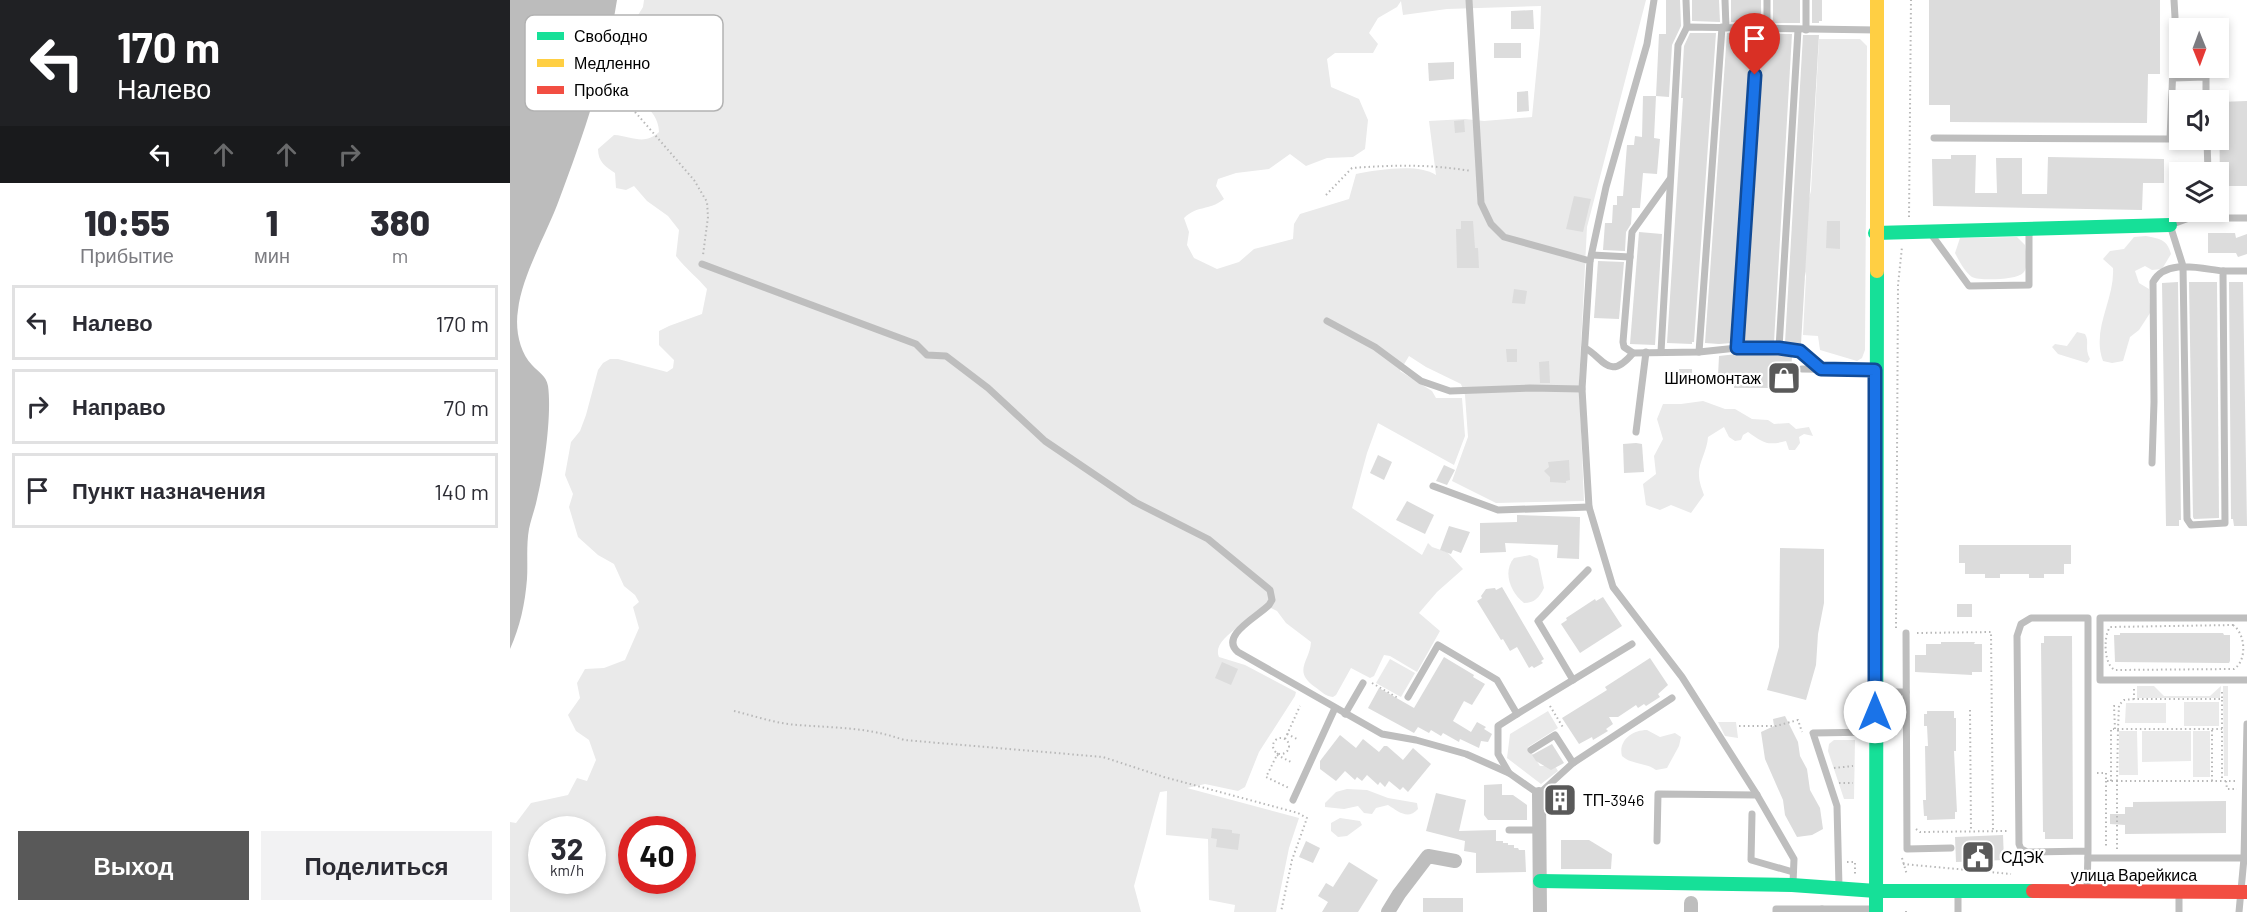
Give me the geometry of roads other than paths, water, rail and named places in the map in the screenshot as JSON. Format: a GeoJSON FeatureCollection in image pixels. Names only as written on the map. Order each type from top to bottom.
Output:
{"type":"FeatureCollection","features":[{"type":"Feature","properties":{"kind":"street"},"geometry":{"type":"LineString","coordinates":[[1876,910],[1877,0]]}},
{"type":"Feature","properties":{"kind":"street"},"geometry":{"type":"LineString","coordinates":[[1875,233],[2170,225]]}},
{"type":"Feature","properties":{"kind":"street"},"geometry":{"type":"LineString","coordinates":[[1539,794],[1540,912]]}},
{"type":"Feature","properties":{"kind":"street"},"geometry":{"type":"LineString","coordinates":[[1390,910],[1428,856],[1455,861]]}},
{"type":"Feature","properties":{"kind":"street","name":"улица Варейкиса"},"geometry":{"type":"LineString","coordinates":[[1540,881],[1793,878],[1839,889],[1876,891],[2243,892]]}},
{"type":"Feature","properties":{"kind":"lane"},"geometry":{"type":"LineString","coordinates":[[1469,0],[1481,203],[1491,224],[1504,237],[1591,258],[1630,257]]}},
{"type":"Feature","properties":{"kind":"lane"},"geometry":{"type":"LineString","coordinates":[[1654,0],[1647,44],[1606,187],[1591,258],[1582,389],[1589,507],[1613,587],[1682,677],[1757,795],[1794,858],[1793,878],[1751,860],[1752,814]]}},
{"type":"Feature","properties":{"kind":"lane"},"geometry":{"type":"LineString","coordinates":[[1661,352],[1677,45],[1687,27],[1686,0]]}},
{"type":"Feature","properties":{"kind":"lane"},"geometry":{"type":"LineString","coordinates":[[1699,352],[1725,0]]}},
{"type":"Feature","properties":{"kind":"lane"},"geometry":{"type":"LineString","coordinates":[[1767,0],[1767,29]]}},
{"type":"Feature","properties":{"kind":"lane"},"geometry":{"type":"LineString","coordinates":[[1779,348],[1806,0]]}},
{"type":"Feature","properties":{"kind":"lane"},"geometry":{"type":"LineString","coordinates":[[2174,0],[2175,18]]}},
{"type":"Feature","properties":{"kind":"lane"},"geometry":{"type":"LineString","coordinates":[[1687,27],[1876,30]]}},
{"type":"Feature","properties":{"kind":"lane"},"geometry":{"type":"LineString","coordinates":[[1737,348],[1758,29]]}},
{"type":"Feature","properties":{"kind":"lane"},"geometry":{"type":"LineString","coordinates":[[1934,138],[2170,139],[2173,78]]}},
{"type":"Feature","properties":{"kind":"lane"},"geometry":{"type":"LineString","coordinates":[[1670,179],[1632,232],[1624,347],[1633,353],[1779,348],[1800,351],[1821,369]]}},
{"type":"Feature","properties":{"kind":"lane"},"geometry":{"type":"LineString","coordinates":[[2223,271],[2227,519],[2223,524],[2191,525],[2187,519],[2183,266],[2170,225],[2189,218],[2247,218]]}},
{"type":"Feature","properties":{"kind":"lane"},"geometry":{"type":"LineString","coordinates":[[1929,231],[1969,286],[2029,285],[2029,229]]}},
{"type":"Feature","properties":{"kind":"lane"},"geometry":{"type":"LineString","coordinates":[[702,264],[916,344],[927,356],[946,356],[988,388],[1045,441],[1135,502],[1208,539],[1270,590],[1272,594],[1269,605],[1235,633],[1232,640],[1235,650],[1382,734],[1416,740],[1466,754],[1509,773],[1539,794],[1573,763],[1672,698]]}},
{"type":"Feature","properties":{"kind":"lane"},"geometry":{"type":"LineString","coordinates":[[2152,463],[2153,282],[2156,277],[2169,269],[2183,266],[2223,271],[2247,271]]}},
{"type":"Feature","properties":{"kind":"lane"},"geometry":{"type":"LineString","coordinates":[[1327,321],[1376,347],[1421,381],[1436,387],[1460,391],[1530,388],[1582,389]]}},
{"type":"Feature","properties":{"kind":"lane"},"geometry":{"type":"LineString","coordinates":[[1585,348],[1602,364],[1612,366],[1621,364],[1633,353]]}},
{"type":"Feature","properties":{"kind":"lane"},"geometry":{"type":"LineString","coordinates":[[1636,432],[1646,352]]}},
{"type":"Feature","properties":{"kind":"lane"},"geometry":{"type":"LineString","coordinates":[[1802,369],[1875,370]]}},
{"type":"Feature","properties":{"kind":"lane"},"geometry":{"type":"LineString","coordinates":[[1433,486],[1498,510],[1589,507]]}},
{"type":"Feature","properties":{"kind":"lane"},"geometry":{"type":"LineString","coordinates":[[1573,680],[1538,621],[1588,570]]}},
{"type":"Feature","properties":{"kind":"lane"},"geometry":{"type":"LineString","coordinates":[[2087,892],[2088,854],[2088,618],[2026,620],[2020,624],[2018,636],[2019,844],[2021,849],[2027,852],[2088,854],[2117,858],[2246,858]]}},
{"type":"Feature","properties":{"kind":"lane"},"geometry":{"type":"LineString","coordinates":[[2247,618],[2100,618],[2100,680],[2247,680]]}},
{"type":"Feature","properties":{"kind":"lane"},"geometry":{"type":"LineString","coordinates":[[1908,633],[1907,849],[1951,848]]}},
{"type":"Feature","properties":{"kind":"lane"},"geometry":{"type":"LineString","coordinates":[[1509,773],[1498,754],[1498,726],[1632,644]]}},
{"type":"Feature","properties":{"kind":"lane"},"geometry":{"type":"LineString","coordinates":[[1408,696],[1438,645],[1497,680],[1517,714]]}},
{"type":"Feature","properties":{"kind":"lane"},"geometry":{"type":"LineString","coordinates":[[1346,714],[1363,683]]}},
{"type":"Feature","properties":{"kind":"lane"},"geometry":{"type":"LineString","coordinates":[[1875,692],[1906,692]]}},
{"type":"Feature","properties":{"kind":"lane"},"geometry":{"type":"LineString","coordinates":[[1293,800],[1335,708]]}},
{"type":"Feature","properties":{"kind":"lane"},"geometry":{"type":"LineString","coordinates":[[2239,912],[2246,858],[2247,724]]}},
{"type":"Feature","properties":{"kind":"lane"},"geometry":{"type":"LineString","coordinates":[[1839,889],[1837,806],[1813,733],[1875,732]]}},
{"type":"Feature","properties":{"kind":"lane"},"geometry":{"type":"LineString","coordinates":[[1531,750],[1555,735],[1573,763]]}},
{"type":"Feature","properties":{"kind":"lane"},"geometry":{"type":"LineString","coordinates":[[1657,841],[1658,794],[1757,795]]}},
{"type":"Feature","properties":{"kind":"lane"},"geometry":{"type":"LineString","coordinates":[[1509,830],[1539,830]]}},
{"type":"Feature","properties":{"kind":"lane"},"geometry":{"type":"LineString","coordinates":[[1958,891],[1958,912]]}},
{"type":"Feature","properties":{"kind":"lane"},"geometry":{"type":"LineString","coordinates":[[2179,892],[2179,912]]}},
{"type":"Feature","properties":{"kind":"lane"},"geometry":{"type":"LineString","coordinates":[[1776,912],[1776,909],[1876,910]]}},
{"type":"Feature","properties":{"kind":"place","name":"Шиномонтаж"},"geometry":{"type":"Point","coordinates":[1784,378]}},
{"type":"Feature","properties":{"kind":"place","name":"ТП-3946"},"geometry":{"type":"Point","coordinates":[1560,800]}},
{"type":"Feature","properties":{"kind":"place","name":"СДЭК"},"geometry":{"type":"Point","coordinates":[1978,857]}}]}
